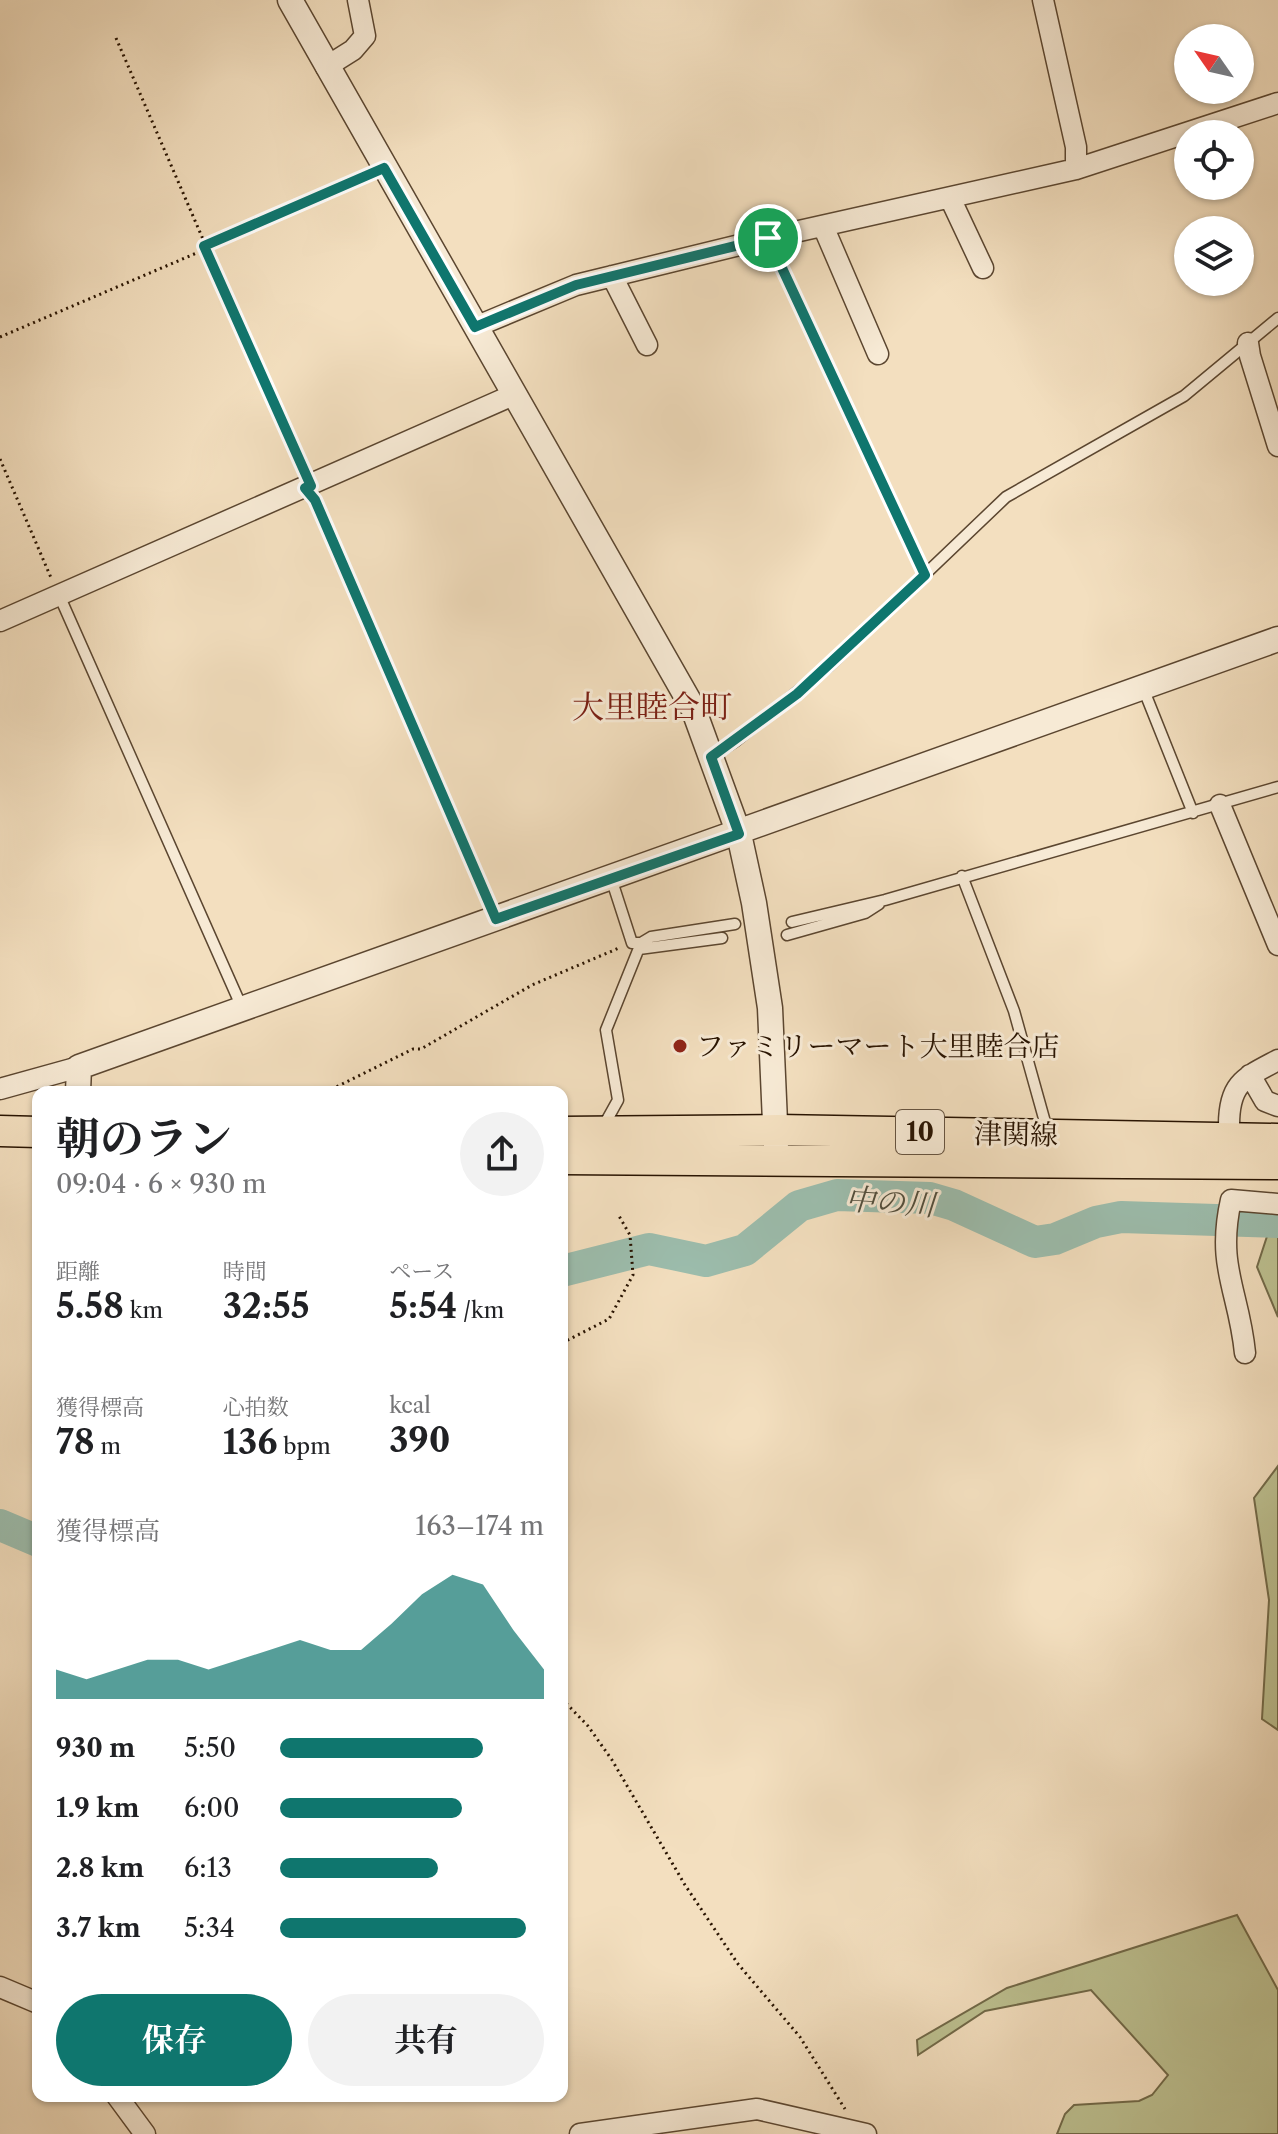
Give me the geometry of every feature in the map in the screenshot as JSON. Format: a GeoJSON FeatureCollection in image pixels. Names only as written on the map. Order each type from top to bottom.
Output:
{"type":"FeatureCollection","features":[{"type":"Feature","properties":{"kind":"main road","name":"津関線"},"geometry":{"type":"LineString","coordinates":[[568,1132],[778,1130],[1278,1139]]}},
{"type":"Feature","properties":{"kind":"main road"},"geometry":{"type":"LineString","coordinates":[[0,1131],[32,1132]]}},
{"type":"Feature","properties":{"kind":"main road"},"geometry":{"type":"LineString","coordinates":[[0,1151],[32,1152]]}},
{"type":"Feature","properties":{"kind":"main road","name":"津関線"},"geometry":{"type":"LineString","coordinates":[[568,1159],[1278,1164]]}},
{"type":"Feature","properties":{"kind":"street"},"geometry":{"type":"LineString","coordinates":[[290,0],[686,695],[739,834],[770,1008],[778,1130],[775,1160]]}},
{"type":"Feature","properties":{"kind":"street"},"geometry":{"type":"LineString","coordinates":[[326,67],[353,50],[365,36],[358,0]]}},
{"type":"Feature","properties":{"kind":"street"},"geometry":{"type":"LineString","coordinates":[[1043,0],[1076,147],[1076,169]]}},
{"type":"Feature","properties":{"kind":"street"},"geometry":{"type":"LineString","coordinates":[[475,327],[576,285],[1076,169],[1278,103]]}},
{"type":"Feature","properties":{"kind":"street"},"geometry":{"type":"LineString","coordinates":[[951,200],[983,268]]}},
{"type":"Feature","properties":{"kind":"street"},"geometry":{"type":"LineString","coordinates":[[823,226],[878,354]]}},
{"type":"Feature","properties":{"kind":"street"},"geometry":{"type":"LineString","coordinates":[[612,276],[647,345]]}},
{"type":"Feature","properties":{"kind":"street"},"geometry":{"type":"LineString","coordinates":[[1248,343],[1278,446]]}},
{"type":"Feature","properties":{"kind":"street"},"geometry":{"type":"LineString","coordinates":[[0,621],[513,395]]}},
{"type":"Feature","properties":{"kind":"street"},"geometry":{"type":"LineString","coordinates":[[0,1089],[79,1067],[243,1010],[1278,639]]}},
{"type":"Feature","properties":{"kind":"street"},"geometry":{"type":"LineString","coordinates":[[1220,805],[1278,945]]}},
{"type":"Feature","properties":{"kind":"street"},"geometry":{"type":"LineString","coordinates":[[1229,1125],[1229,1102],[1233,1091],[1250,1075],[1278,1060]]}},
{"type":"Feature","properties":{"kind":"street"},"geometry":{"type":"LineString","coordinates":[[78,1086],[79,1067]]}},
{"type":"Feature","properties":{"kind":"street"},"geometry":{"type":"LineString","coordinates":[[1250,1075],[1265,1101],[1278,1106]]}},
{"type":"Feature","properties":{"kind":"street"},"geometry":{"type":"LineString","coordinates":[[1245,1353],[1225,1261],[1224,1232],[1231,1200],[1278,1204]]}},
{"type":"Feature","properties":{"kind":"street"},"geometry":{"type":"LineString","coordinates":[[0,1987],[32,2000]]}},
{"type":"Feature","properties":{"kind":"street"},"geometry":{"type":"LineString","coordinates":[[121,2102],[145,2134]]}},
{"type":"Feature","properties":{"kind":"street"},"geometry":{"type":"LineString","coordinates":[[580,2134],[757,2109],[863,2133]]}},
{"type":"Feature","properties":{"kind":"lane"},"geometry":{"type":"LineString","coordinates":[[768,238],[925,575]]}},
{"type":"Feature","properties":{"kind":"lane"},"geometry":{"type":"LineString","coordinates":[[711,757],[797,694],[1006,497],[1184,396],[1278,318]]}},
{"type":"Feature","properties":{"kind":"lane"},"geometry":{"type":"LineString","coordinates":[[308,487],[496,919]]}},
{"type":"Feature","properties":{"kind":"lane"},"geometry":{"type":"LineString","coordinates":[[59,595],[243,1010]]}},
{"type":"Feature","properties":{"kind":"lane"},"geometry":{"type":"LineString","coordinates":[[1143,688],[1193,813]]}},
{"type":"Feature","properties":{"kind":"lane"},"geometry":{"type":"LineString","coordinates":[[792,922],[885,900],[1278,787]]}},
{"type":"Feature","properties":{"kind":"lane"},"geometry":{"type":"LineString","coordinates":[[962,876],[1014,1011],[1045,1122]]}},
{"type":"Feature","properties":{"kind":"lane"},"geometry":{"type":"LineString","coordinates":[[611,878],[637,945]]}},
{"type":"Feature","properties":{"kind":"lane"},"geometry":{"type":"LineString","coordinates":[[787,935],[865,913],[885,900]]}},
{"type":"Feature","properties":{"kind":"lane"},"geometry":{"type":"LineString","coordinates":[[600,1132],[618,1100],[606,1030],[637,945],[651,937],[735,924]]}},
{"type":"Feature","properties":{"kind":"lane"},"geometry":{"type":"LineString","coordinates":[[637,945],[722,938]]}},
{"type":"Feature","properties":{"kind":"path"},"geometry":{"type":"LineString","coordinates":[[116,38],[308,487]]}},
{"type":"Feature","properties":{"kind":"path"},"geometry":{"type":"LineString","coordinates":[[0,337],[384,168]]}},
{"type":"Feature","properties":{"kind":"path"},"geometry":{"type":"LineString","coordinates":[[0,459],[59,595]]}},
{"type":"Feature","properties":{"kind":"path"},"geometry":{"type":"LineString","coordinates":[[338,1086],[413,1049],[421,1049],[532,985],[637,945]]}},
{"type":"Feature","properties":{"kind":"path"},"geometry":{"type":"LineString","coordinates":[[568,1340],[609,1319],[633,1275],[630,1235],[619,1216]]}},
{"type":"Feature","properties":{"kind":"path"},"geometry":{"type":"LineString","coordinates":[[568,1706],[604,1749],[685,1885],[738,1964],[800,2037],[863,2133]]}},
{"type":"Feature","properties":{"kind":"green space"},"geometry":{"type":"Polygon","coordinates":[[[1278,1217],[1278,1317],[1257,1267],[1273,1218],[1278,1217]]]}},
{"type":"Feature","properties":{"kind":"green space"},"geometry":{"type":"Polygon","coordinates":[[[1278,1466],[1278,1730],[1262,1719],[1269,1600],[1254,1498],[1278,1466]]]}},
{"type":"Feature","properties":{"kind":"green space"},"geometry":{"type":"Polygon","coordinates":[[[1237,1915],[1278,1990],[1278,2134],[1057,2134],[1065,2114],[1074,2105],[1139,2101],[1152,2095],[1168,2075],[1091,1990],[985,2011],[918,2055],[917,2040],[1007,1988],[1237,1915]]]}},
{"type":"Feature","properties":{"kind":"waterway","name":"中の川"},"geometry":{"type":"LineString","coordinates":[[568,1269],[649,1249],[706,1261],[745,1250],[799,1206],[837,1195],[930,1198],[954,1205],[1035,1242],[1055,1239],[1096,1222],[1121,1217],[1278,1222]]}},
{"type":"Feature","properties":{"kind":"waterway","name":"中の川"},"geometry":{"type":"LineString","coordinates":[[0,1525],[32,1538]]}},
{"type":"Feature","properties":{"kind":"place","name":"ファミリーマート大里睦合店"},"geometry":{"type":"Point","coordinates":[680,1046]}},
{"type":"Feature","properties":{"kind":"district","name":"大里睦合町"},"geometry":{"type":"Point","coordinates":[652,706]}},
{"type":"Feature","properties":{"kind":"route"},"geometry":{"type":"LineString","coordinates":[[384,168],[475,327],[576,285],[768,238],[925,575],[797,694],[711,757],[739,834],[496,919],[315,500],[305,488],[311,486],[204,246],[384,168]]}}]}
